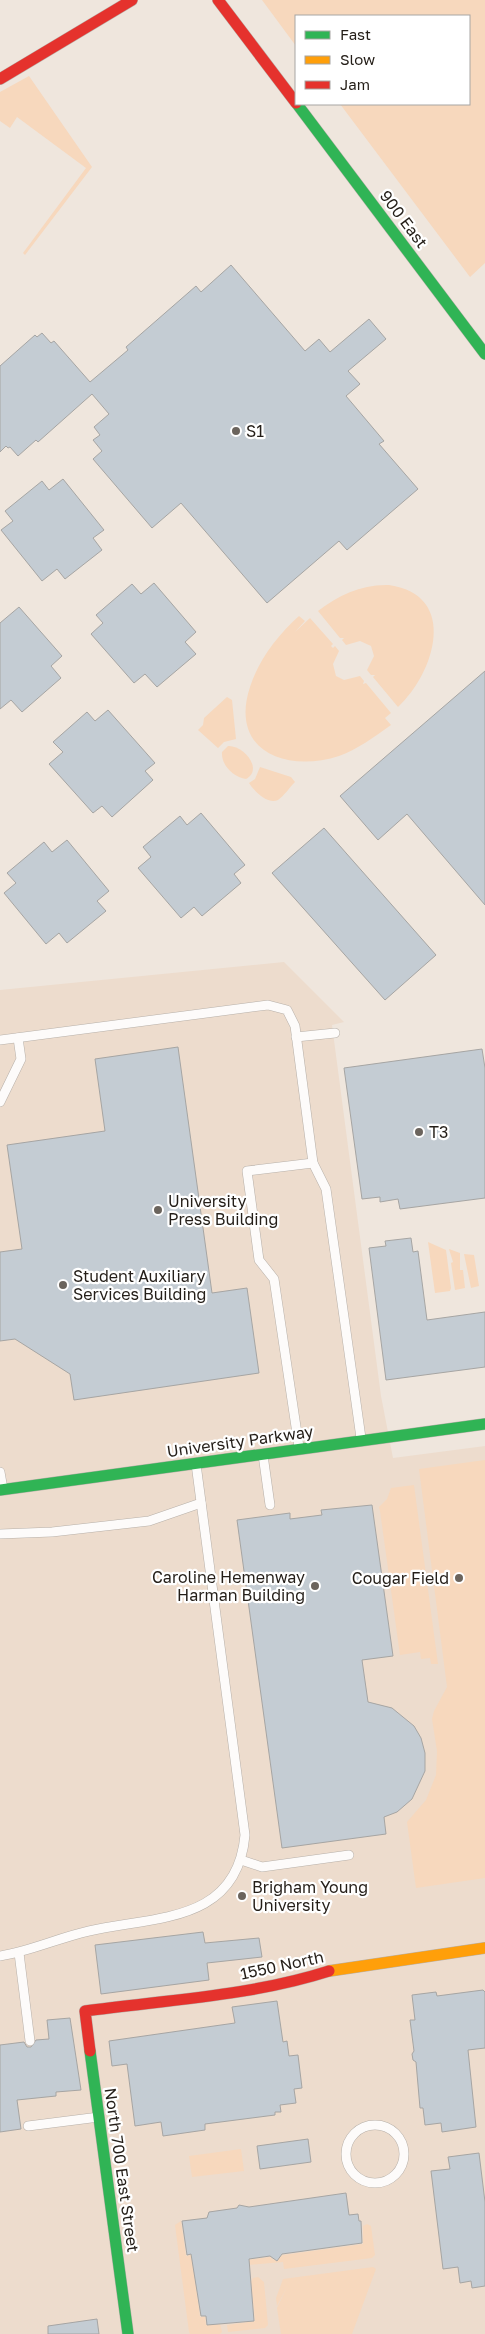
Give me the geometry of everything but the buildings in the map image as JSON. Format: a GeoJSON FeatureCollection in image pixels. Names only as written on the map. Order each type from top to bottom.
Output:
{"type":"FeatureCollection","features":[{"type":"Feature","properties":{"kind":"main road"},"geometry":{"type":"LineString","coordinates":[[0,78],[132,0]]}},
{"type":"Feature","properties":{"kind":"main road","name":"900 East"},"geometry":{"type":"LineString","coordinates":[[218,0],[295,102]]}},
{"type":"Feature","properties":{"kind":"main road","name":"900 East"},"geometry":{"type":"LineString","coordinates":[[298,105],[485,354]]}},
{"type":"Feature","properties":{"kind":"main road","name":"University Parkway"},"geometry":{"type":"LineString","coordinates":[[1,1489],[485,1424]]}},
{"type":"Feature","properties":{"kind":"main road","name":"1550 North"},"geometry":{"type":"LineString","coordinates":[[85,2011],[262,1988],[299,1981],[330,1971],[485,1948]]}},
{"type":"Feature","properties":{"kind":"main road","name":"North 700 East Street"},"geometry":{"type":"LineString","coordinates":[[85,2011],[128,2334]]}},
{"type":"Feature","properties":{"kind":"lane"},"geometry":{"type":"LineString","coordinates":[[0,1040],[268,1005],[287,1010],[293,1020],[313,1163],[326,1189],[362,1441]]}},
{"type":"Feature","properties":{"kind":"lane"},"geometry":{"type":"LineString","coordinates":[[296,1038],[335,1033]]}},
{"type":"Feature","properties":{"kind":"lane"},"geometry":{"type":"LineString","coordinates":[[0,1102],[21,1059],[18,1038]]}},
{"type":"Feature","properties":{"kind":"lane"},"geometry":{"type":"LineString","coordinates":[[299,1449],[274,1279],[260,1260],[247,1171],[313,1163]]}},
{"type":"Feature","properties":{"kind":"lane"},"geometry":{"type":"LineString","coordinates":[[263,1454],[270,1505]]}},
{"type":"Feature","properties":{"kind":"lane"},"geometry":{"type":"LineString","coordinates":[[0,1956],[19,1953],[86,1932],[153,1921],[194,1910],[222,1890],[240,1860],[245,1835],[196,1464]]}},
{"type":"Feature","properties":{"kind":"lane"},"geometry":{"type":"LineString","coordinates":[[0,1472],[1,1489]]}},
{"type":"Feature","properties":{"kind":"lane"},"geometry":{"type":"LineString","coordinates":[[0,1534],[60,1531],[149,1521],[201,1503]]}},
{"type":"Feature","properties":{"kind":"lane"},"geometry":{"type":"LineString","coordinates":[[240,1860],[262,1867],[350,1856]]}},
{"type":"Feature","properties":{"kind":"lane"},"geometry":{"type":"LineString","coordinates":[[19,1953],[30,2041]]}},
{"type":"Feature","properties":{"kind":"lane"},"geometry":{"type":"LineString","coordinates":[[28,2126],[99,2117]]}},
{"type":"Feature","properties":{"kind":"lane"},"geometry":{"type":"LineString","coordinates":[[372,2125],[390,2129],[402,2143],[403,2161],[399,2170],[393,2176],[376,2183],[366,2182],[357,2178],[346,2161],[345,2151],[348,2142],[362,2127],[372,2125]]}},
{"type":"Feature","properties":{"kind":"shaded area"},"geometry":{"type":"Polygon","coordinates":[[[262,0],[485,0],[485,263],[470,277],[341,105],[470,105],[470,15],[295,15],[295,45],[262,0]]]}},
{"type":"Feature","properties":{"kind":"shaded area"},"geometry":{"type":"Polygon","coordinates":[[[29,76],[92,167],[25,255],[23,253],[86,168],[17,117],[10,128],[0,121],[0,92],[29,76]]]}},
{"type":"Feature","properties":{"kind":"shaded area"},"geometry":{"type":"Polygon","coordinates":[[[389,585],[411,592],[425,604],[432,619],[434,637],[430,656],[422,675],[398,707],[373,677],[375,675],[371,675],[367,670],[374,656],[371,646],[360,641],[346,645],[342,640],[344,638],[340,638],[318,611],[334,600],[351,592],[369,586],[389,585]]]}},
{"type":"Feature","properties":{"kind":"shaded area"},"geometry":{"type":"Polygon","coordinates":[[[299,616],[305,621],[295,632],[310,618],[333,644],[331,646],[333,648],[335,646],[339,651],[333,664],[336,676],[344,680],[360,676],[364,681],[363,684],[366,683],[391,713],[385,718],[391,725],[372,738],[346,753],[319,761],[282,759],[267,752],[255,741],[248,727],[246,709],[250,687],[258,667],[270,648],[299,616]]]}},
{"type":"Feature","properties":{"kind":"shaded area"},"geometry":{"type":"Polygon","coordinates":[[[227,697],[232,700],[236,739],[224,742],[218,748],[198,730],[203,725],[204,718],[227,697]]]}},
{"type":"Feature","properties":{"kind":"shaded area"},"geometry":{"type":"Polygon","coordinates":[[[228,746],[240,749],[249,758],[253,769],[251,775],[246,779],[232,773],[226,766],[222,752],[228,746]]]}},
{"type":"Feature","properties":{"kind":"shaded area"},"geometry":{"type":"Polygon","coordinates":[[[260,767],[291,777],[295,782],[278,800],[270,801],[254,790],[249,783],[255,779],[260,767]]]}},
{"type":"Feature","properties":{"kind":"shaded area","name":"Brigham Young University"},"geometry":{"type":"Polygon","coordinates":[[[284,962],[344,1022],[332,1025],[381,1396],[393,1458],[485,1446],[485,2334],[0,2334],[0,990],[284,962]]]}},
{"type":"Feature","properties":{"kind":"shaded area"},"geometry":{"type":"Polygon","coordinates":[[[428,1242],[446,1250],[450,1291],[435,1293],[428,1242]]]}},
{"type":"Feature","properties":{"kind":"shaded area"},"geometry":{"type":"Polygon","coordinates":[[[449,1249],[460,1253],[460,1270],[463,1270],[465,1288],[455,1290],[451,1263],[453,1262],[449,1249]]]}},
{"type":"Feature","properties":{"kind":"shaded area"},"geometry":{"type":"Polygon","coordinates":[[[464,1254],[474,1255],[479,1286],[471,1288],[464,1254]]]}},
{"type":"Feature","properties":{"kind":"shaded area","name":"Cougar Field"},"geometry":{"type":"Polygon","coordinates":[[[485,1460],[485,1878],[416,1888],[407,1822],[426,1800],[436,1775],[437,1751],[432,1719],[434,1711],[447,1687],[419,1469],[485,1460]]]}},
{"type":"Feature","properties":{"kind":"shaded area"},"geometry":{"type":"Polygon","coordinates":[[[414,1485],[438,1664],[431,1664],[430,1658],[421,1659],[420,1652],[400,1655],[379,1507],[387,1499],[391,1488],[414,1485]]]}},
{"type":"Feature","properties":{"kind":"shaded area"},"geometry":{"type":"Polygon","coordinates":[[[241,2149],[244,2171],[192,2177],[189,2156],[241,2149]]]}},
{"type":"Feature","properties":{"kind":"shaded area"},"geometry":{"type":"Polygon","coordinates":[[[181,2221],[186,2256],[192,2255],[200,2317],[205,2317],[206,2325],[220,2324],[222,2332],[220,2334],[190,2334],[189,2332],[175,2225],[181,2221]]]}},
{"type":"Feature","properties":{"kind":"shaded area"},"geometry":{"type":"Polygon","coordinates":[[[367,2224],[371,2226],[375,2255],[372,2258],[284,2269],[283,2262],[248,2265],[247,2260],[270,2257],[273,2260],[283,2255],[363,2244],[363,2226],[367,2224]]]}},
{"type":"Feature","properties":{"kind":"shaded area"},"geometry":{"type":"Polygon","coordinates":[[[373,2267],[376,2269],[352,2334],[281,2334],[277,2308],[287,2287],[277,2306],[276,2298],[283,2279],[373,2267]]]}},
{"type":"Feature","properties":{"kind":"shaded area"},"geometry":{"type":"Polygon","coordinates":[[[258,2277],[264,2282],[268,2325],[265,2328],[228,2332],[227,2325],[255,2321],[251,2282],[253,2278],[258,2277]]]}},
{"type":"Feature","properties":{"kind":"traffic: fast"},"geometry":{"type":"LineString","coordinates":[[298,105],[485,354]]}},
{"type":"Feature","properties":{"kind":"traffic: fast"},"geometry":{"type":"LineString","coordinates":[[0,1490],[485,1424]]}},
{"type":"Feature","properties":{"kind":"traffic: fast"},"geometry":{"type":"LineString","coordinates":[[90,2051],[128,2334]]}},
{"type":"Feature","properties":{"kind":"traffic: slow"},"geometry":{"type":"LineString","coordinates":[[329,1971],[485,1948]]}},
{"type":"Feature","properties":{"kind":"traffic: jam"},"geometry":{"type":"LineString","coordinates":[[0,79],[132,0]]}},
{"type":"Feature","properties":{"kind":"traffic: jam"},"geometry":{"type":"LineString","coordinates":[[218,0],[295,102]]}},
{"type":"Feature","properties":{"kind":"traffic: jam"},"geometry":{"type":"LineString","coordinates":[[90,2051],[85,2011],[239,1992],[329,1971]]}},
{"type":"Feature","properties":{"kind":"place","name":"S1"},"geometry":{"type":"Point","coordinates":[236,431]}},
{"type":"Feature","properties":{"kind":"place","name":"T3"},"geometry":{"type":"Point","coordinates":[419,1132]}},
{"type":"Feature","properties":{"kind":"place","name":"University Press Building"},"geometry":{"type":"Point","coordinates":[158,1210]}},
{"type":"Feature","properties":{"kind":"place","name":"Student Auxiliary Services Building"},"geometry":{"type":"Point","coordinates":[63,1285]}},
{"type":"Feature","properties":{"kind":"place","name":"Cougar Field"},"geometry":{"type":"Point","coordinates":[459,1578]}},
{"type":"Feature","properties":{"kind":"place","name":"Caroline Hemenway Harman Building"},"geometry":{"type":"Point","coordinates":[315,1586]}},
{"type":"Feature","properties":{"kind":"place","name":"Brigham Young University"},"geometry":{"type":"Point","coordinates":[242,1896]}}]}
